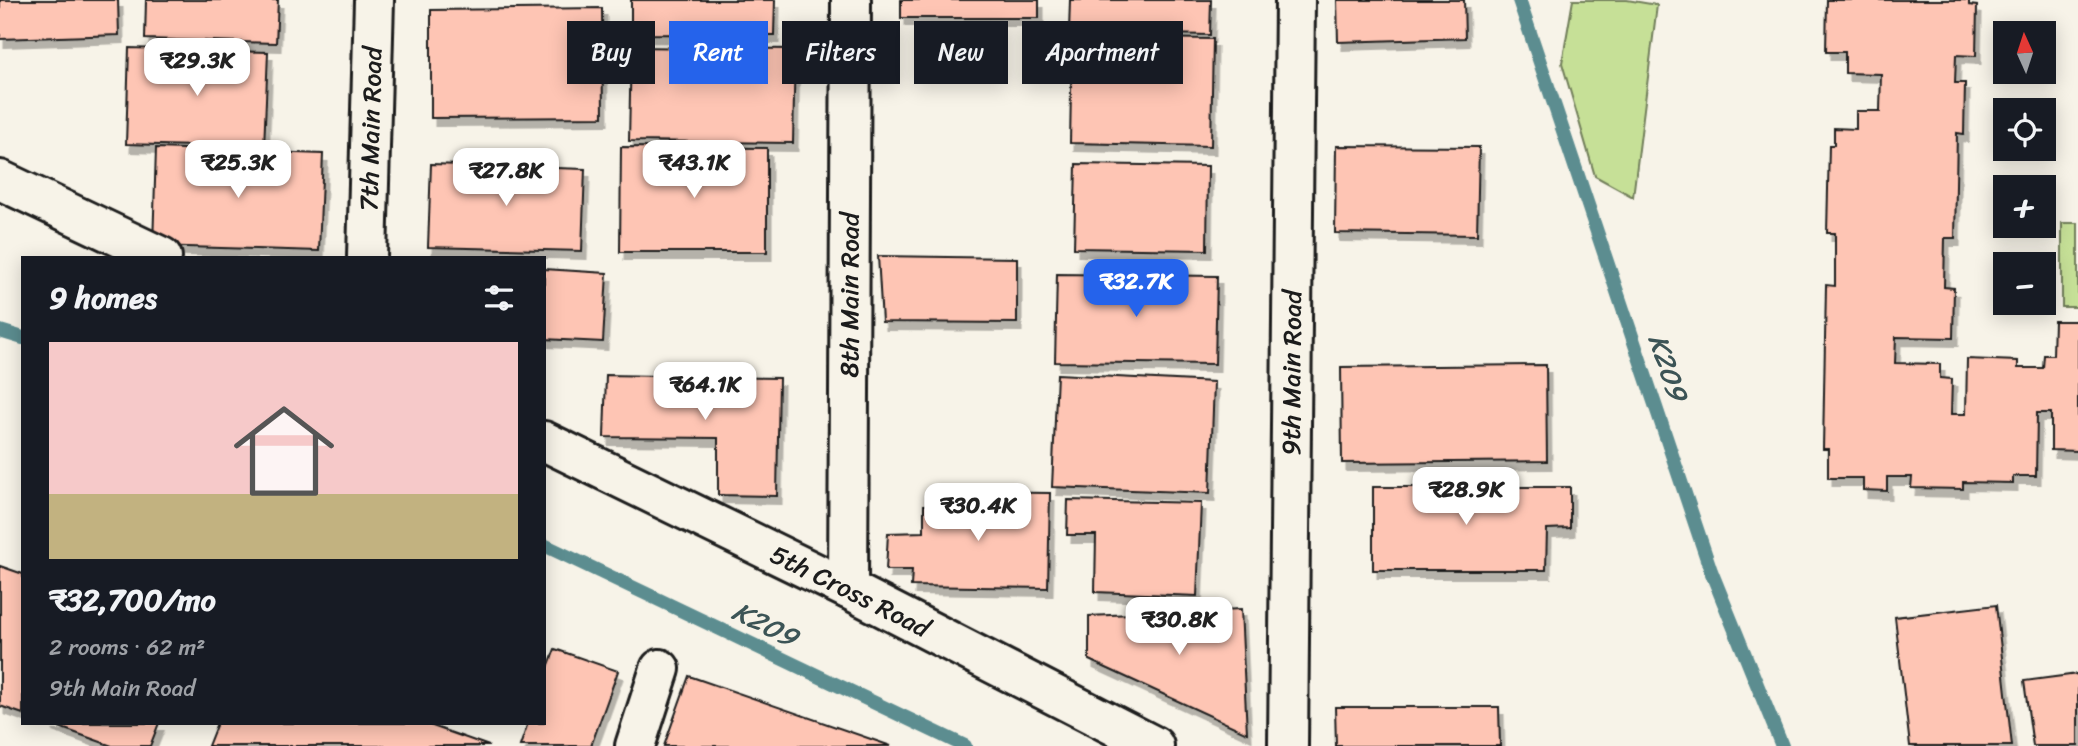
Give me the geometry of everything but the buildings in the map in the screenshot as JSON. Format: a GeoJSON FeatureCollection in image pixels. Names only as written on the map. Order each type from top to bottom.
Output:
{"type":"FeatureCollection","features":[{"type":"Feature","properties":{"kind":"street","name":"7th Main Road"},"geometry":{"type":"LineString","coordinates":[[367,256],[374,0]]}},
{"type":"Feature","properties":{"kind":"street","name":"8th Main Road"},"geometry":{"type":"LineString","coordinates":[[848,589],[851,0]]}},
{"type":"Feature","properties":{"kind":"street","name":"9th Main Road"},"geometry":{"type":"LineString","coordinates":[[1289,746],[1295,0]]}},
{"type":"Feature","properties":{"kind":"street"},"geometry":{"type":"LineString","coordinates":[[0,180],[160,256]]}},
{"type":"Feature","properties":{"kind":"street","name":"5th Cross Road"},"geometry":{"type":"LineString","coordinates":[[546,442],[848,589],[1154,746]]}},
{"type":"Feature","properties":{"kind":"street"},"geometry":{"type":"LineString","coordinates":[[635,746],[660,669]]}},
{"type":"Feature","properties":{"kind":"green space"},"geometry":{"type":"Polygon","coordinates":[[[1573,0],[1627,0],[1657,5],[1633,197],[1595,176],[1562,63],[1573,0]]]}},
{"type":"Feature","properties":{"kind":"green space"},"geometry":{"type":"Polygon","coordinates":[[[2062,223],[2078,223],[2078,307],[2062,307],[2062,223]]]}},
{"type":"Feature","properties":{"kind":"waterway","name":"K209"},"geometry":{"type":"LineString","coordinates":[[1519,0],[1711,571],[1782,746]]}},
{"type":"Feature","properties":{"kind":"waterway","name":"K209"},"geometry":{"type":"LineString","coordinates":[[0,331],[21,337]]}},
{"type":"Feature","properties":{"kind":"waterway","name":"K209"},"geometry":{"type":"LineString","coordinates":[[546,546],[965,746]]}}]}
